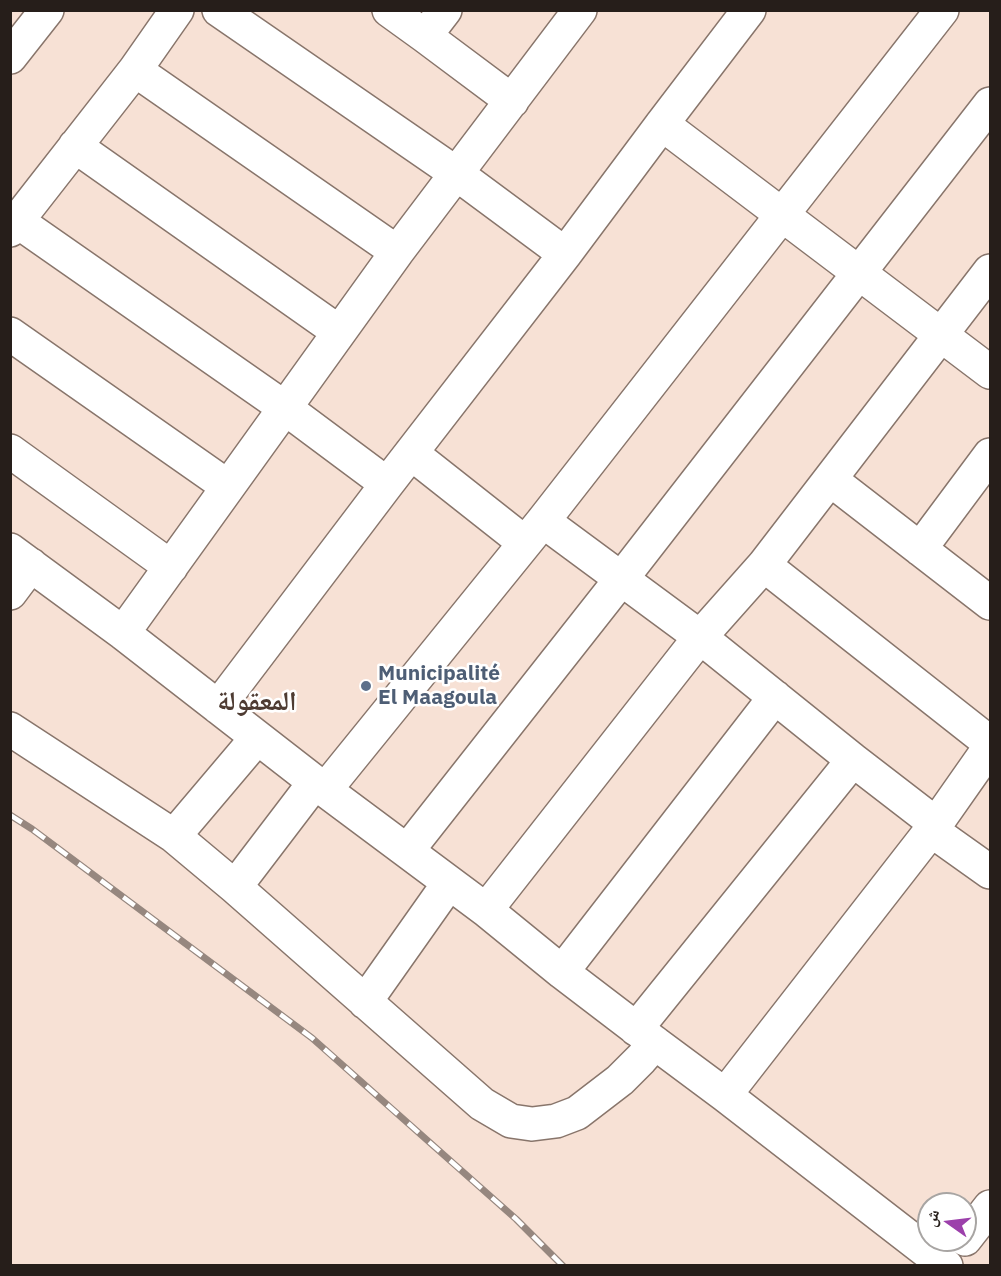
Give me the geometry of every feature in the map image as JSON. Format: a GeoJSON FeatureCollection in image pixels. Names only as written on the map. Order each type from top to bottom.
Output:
{"type":"FeatureCollection","features":[{"type":"Feature","properties":{"kind":"street"},"geometry":{"type":"LineString","coordinates":[[10,57],[46,10]]}},
{"type":"Feature","properties":{"kind":"street"},"geometry":{"type":"LineString","coordinates":[[177,10],[135,70],[14,226],[285,408],[387,484]]}},
{"type":"Feature","properties":{"kind":"street"},"geometry":{"type":"LineString","coordinates":[[219,10],[457,174],[565,254]]}},
{"type":"Feature","properties":{"kind":"street"},"geometry":{"type":"LineString","coordinates":[[389,10],[435,23],[512,101]]}},
{"type":"Feature","properties":{"kind":"street"},"geometry":{"type":"LineString","coordinates":[[123,633],[397,252],[580,10]]}},
{"type":"Feature","properties":{"kind":"street"},"geometry":{"type":"LineString","coordinates":[[218,707],[749,10]]}},
{"type":"Feature","properties":{"kind":"street"},"geometry":{"type":"LineString","coordinates":[[235,887],[534,532],[942,10]]}},
{"type":"Feature","properties":{"kind":"street"},"geometry":{"type":"LineString","coordinates":[[135,70],[397,252]]}},
{"type":"Feature","properties":{"kind":"street"},"geometry":{"type":"LineString","coordinates":[[407,851],[990,105]]}},
{"type":"Feature","properties":{"kind":"street"},"geometry":{"type":"LineString","coordinates":[[662,124],[990,372]]}},
{"type":"Feature","properties":{"kind":"street"},"geometry":{"type":"LineString","coordinates":[[75,146],[339,332]]}},
{"type":"Feature","properties":{"kind":"street"},"geometry":{"type":"LineString","coordinates":[[486,910],[700,637],[764,565],[990,271]]}},
{"type":"Feature","properties":{"kind":"street"},"geometry":{"type":"LineString","coordinates":[[10,334],[227,486]]}},
{"type":"Feature","properties":{"kind":"street"},"geometry":{"type":"LineString","coordinates":[[10,451],[171,567]]}},
{"type":"Feature","properties":{"kind":"street"},"geometry":{"type":"LineString","coordinates":[[411,453],[534,532],[622,578],[700,637],[990,872]]}},
{"type":"Feature","properties":{"kind":"street"},"geometry":{"type":"LineString","coordinates":[[920,549],[990,455]]}},
{"type":"Feature","properties":{"kind":"street"},"geometry":{"type":"LineString","coordinates":[[831,480],[990,603]]}},
{"type":"Feature","properties":{"kind":"street"},"geometry":{"type":"LineString","coordinates":[[10,593],[20,558],[123,633],[725,1095],[917,1226]]}},
{"type":"Feature","properties":{"kind":"street"},"geometry":{"type":"LineString","coordinates":[[725,1095],[933,827],[990,745],[764,565]]}},
{"type":"Feature","properties":{"kind":"street"},"geometry":{"type":"LineString","coordinates":[[562,972],[775,698]]}},
{"type":"Feature","properties":{"kind":"street"},"geometry":{"type":"LineString","coordinates":[[10,729],[174,836],[482,1104],[511,1121],[532,1124],[556,1121],[577,1113],[620,1080],[646,1036],[853,760]]}},
{"type":"Feature","properties":{"kind":"street"},"geometry":{"type":"LineString","coordinates":[[174,836],[257,738]]}},
{"type":"Feature","properties":{"kind":"street"},"geometry":{"type":"LineString","coordinates":[[365,1002],[449,883]]}},
{"type":"Feature","properties":{"kind":"street"},"geometry":{"type":"LineString","coordinates":[[977,1224],[990,1207]]}},
{"type":"Feature","properties":{"kind":"railway"},"geometry":{"type":"LineString","coordinates":[[10,815],[32,829],[312,1038],[516,1219],[563,1266]]}},
{"type":"Feature","properties":{"kind":"place","name":"Municipalité El Maagoula"},"geometry":{"type":"Point","coordinates":[366,686]}},
{"type":"Feature","properties":{"kind":"district","name":"المعقولة"},"geometry":{"type":"Point","coordinates":[257,702]}}]}
